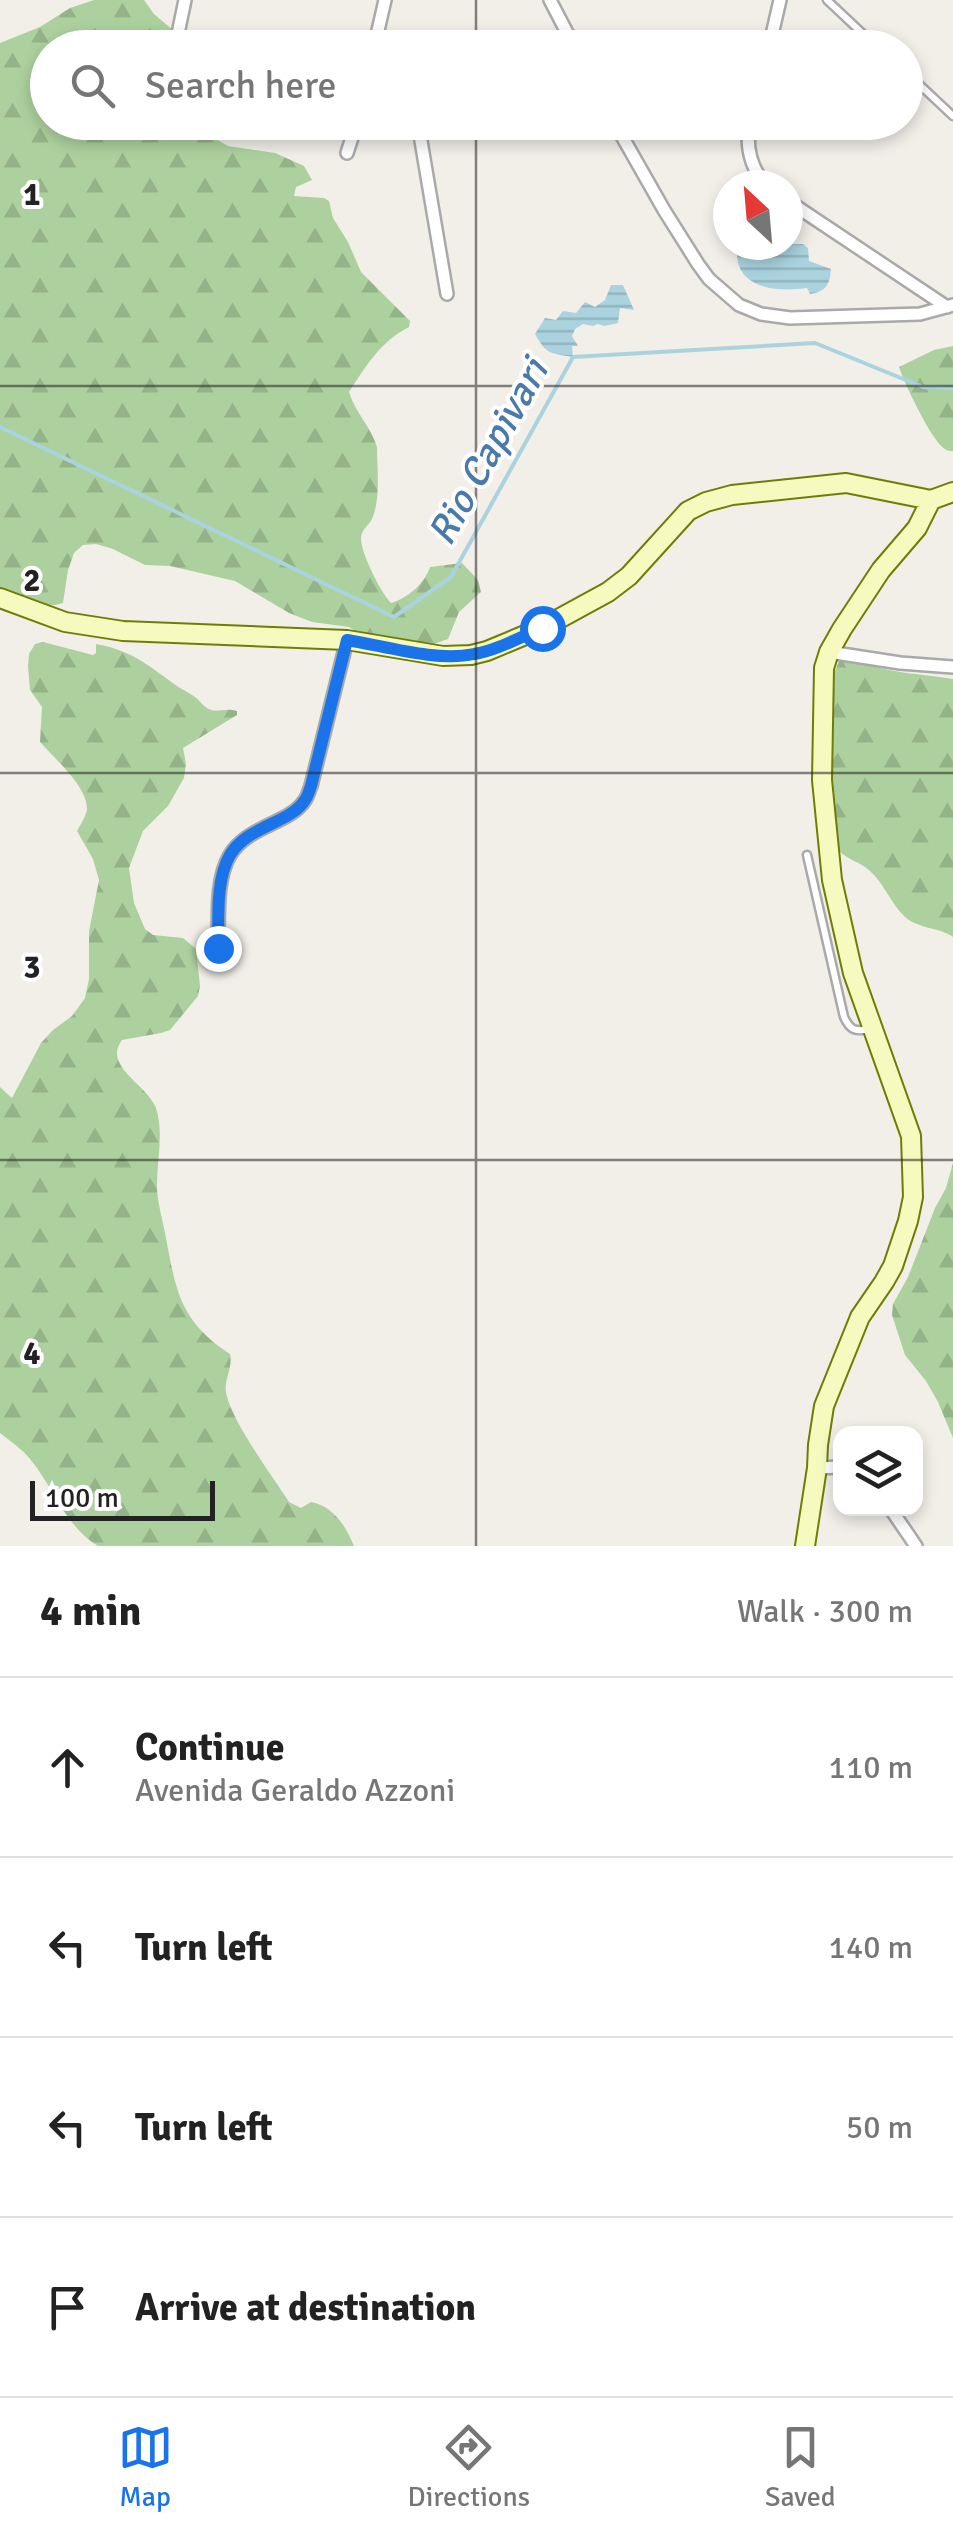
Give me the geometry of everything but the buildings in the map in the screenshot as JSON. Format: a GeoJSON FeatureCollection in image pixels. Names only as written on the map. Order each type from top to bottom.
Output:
{"type":"FeatureCollection","features":[{"type":"Feature","properties":{"kind":"street"},"geometry":{"type":"LineString","coordinates":[[179,30],[185,0]]}},
{"type":"Feature","properties":{"kind":"street"},"geometry":{"type":"LineString","coordinates":[[378,30],[385,0]]}},
{"type":"Feature","properties":{"kind":"street"},"geometry":{"type":"LineString","coordinates":[[550,0],[566,30]]}},
{"type":"Feature","properties":{"kind":"street"},"geometry":{"type":"LineString","coordinates":[[772,30],[780,0]]}},
{"type":"Feature","properties":{"kind":"street"},"geometry":{"type":"LineString","coordinates":[[348,154],[352,140]]}},
{"type":"Feature","properties":{"kind":"street"},"geometry":{"type":"LineString","coordinates":[[419,140],[446,294]]}},
{"type":"Feature","properties":{"kind":"street"},"geometry":{"type":"LineString","coordinates":[[624,140],[698,264],[738,305],[761,314],[790,318],[920,314],[950,306]]}},
{"type":"Feature","properties":{"kind":"street"},"geometry":{"type":"LineString","coordinates":[[748,140],[754,170]]}},
{"type":"Feature","properties":{"kind":"street"},"geometry":{"type":"LineString","coordinates":[[803,211],[950,306]]}},
{"type":"Feature","properties":{"kind":"street"},"geometry":{"type":"LineString","coordinates":[[0,598],[65,622],[122,631],[347,640],[443,656],[471,655],[542,628],[608,592],[629,576],[688,510],[717,498],[846,483],[931,500],[953,492]]}},
{"type":"Feature","properties":{"kind":"street"},"geometry":{"type":"LineString","coordinates":[[805,1546],[824,1406],[860,1316],[892,1266],[913,1197],[911,1136],[841,928],[824,818],[824,668],[829,652],[882,570],[917,528],[931,500]]}},
{"type":"Feature","properties":{"kind":"street"},"geometry":{"type":"LineString","coordinates":[[218,948],[222,882],[228,857],[241,842],[296,810],[305,800],[347,640]]}},
{"type":"Feature","properties":{"kind":"street"},"geometry":{"type":"LineString","coordinates":[[829,652],[900,664],[953,667]]}},
{"type":"Feature","properties":{"kind":"street"},"geometry":{"type":"LineString","coordinates":[[817,1468],[833,1467]]}},
{"type":"Feature","properties":{"kind":"street"},"geometry":{"type":"LineString","coordinates":[[895,1516],[916,1546]]}},
{"type":"Feature","properties":{"kind":"lane"},"geometry":{"type":"LineString","coordinates":[[826,0],[858,30]]}},
{"type":"Feature","properties":{"kind":"lane"},"geometry":{"type":"LineString","coordinates":[[923,88],[953,116]]}},
{"type":"Feature","properties":{"kind":"lane"},"geometry":{"type":"LineString","coordinates":[[808,855],[844,1018],[855,1031],[872,1029]]}},
{"type":"Feature","properties":{"kind":"green space"},"geometry":{"type":"Polygon","coordinates":[[[94,0],[144,0],[173,30],[32,30],[70,8],[94,0]]]}},
{"type":"Feature","properties":{"kind":"green space"},"geometry":{"type":"Polygon","coordinates":[[[30,31],[30,140],[218,140],[228,146],[275,153],[304,166],[312,180],[296,187],[294,196],[329,201],[333,218],[361,272],[410,321],[409,327],[374,355],[349,392],[377,447],[377,502],[361,539],[372,572],[391,603],[415,589],[430,567],[462,563],[478,580],[481,592],[459,612],[448,639],[426,647],[373,642],[349,627],[312,622],[289,613],[235,581],[170,566],[145,565],[96,544],[83,545],[74,553],[63,603],[39,604],[0,592],[0,43],[30,31]]]}},
{"type":"Feature","properties":{"kind":"green space"},"geometry":{"type":"Polygon","coordinates":[[[953,346],[952,451],[939,444],[933,435],[899,367],[934,350],[953,346]]]}},
{"type":"Feature","properties":{"kind":"green space"},"geometry":{"type":"Polygon","coordinates":[[[43,642],[93,655],[96,644],[119,650],[146,664],[210,710],[237,711],[237,715],[183,748],[184,778],[168,806],[143,831],[129,868],[134,903],[145,929],[153,935],[183,938],[196,949],[198,996],[170,1030],[122,1040],[118,1058],[156,1108],[160,1136],[157,1191],[173,1274],[191,1317],[230,1354],[226,1392],[235,1417],[289,1502],[301,1508],[311,1502],[332,1512],[354,1546],[98,1546],[68,1517],[30,1459],[0,1433],[0,1087],[12,1098],[41,1043],[72,1016],[85,998],[89,931],[99,880],[93,859],[77,831],[87,809],[86,800],[69,773],[40,742],[42,707],[30,690],[28,666],[35,644],[43,642]]]}},
{"type":"Feature","properties":{"kind":"green space"},"geometry":{"type":"Polygon","coordinates":[[[842,653],[882,668],[953,679],[953,937],[909,920],[871,872],[844,855],[835,844],[828,794],[827,721],[830,685],[842,653]]]}},
{"type":"Feature","properties":{"kind":"green space"},"geometry":{"type":"Polygon","coordinates":[[[953,1163],[953,1438],[926,1381],[905,1355],[892,1315],[893,1304],[946,1188],[953,1163]]]}},
{"type":"Feature","properties":{"kind":"water"},"geometry":{"type":"Polygon","coordinates":[[[803,244],[808,248],[809,261],[831,269],[826,286],[810,294],[807,288],[762,286],[744,275],[738,260],[803,260],[803,244]]]}},
{"type":"Feature","properties":{"kind":"water"},"geometry":{"type":"Polygon","coordinates":[[[611,285],[623,285],[634,310],[620,308],[618,323],[583,324],[575,329],[572,336],[578,346],[572,346],[573,357],[554,354],[543,346],[535,334],[545,318],[556,320],[563,311],[576,313],[585,302],[595,307],[605,300],[611,285]]]}},
{"type":"Feature","properties":{"kind":"waterway","name":"Rio Capivari"},"geometry":{"type":"LineString","coordinates":[[0,427],[394,617],[451,577],[573,357],[815,343],[923,387],[953,388]]}},
{"type":"Feature","properties":{"kind":"route"},"geometry":{"type":"LineString","coordinates":[[218,948],[222,882],[228,857],[241,842],[296,810],[305,800],[347,640],[443,656],[471,655],[542,628]]}}]}
